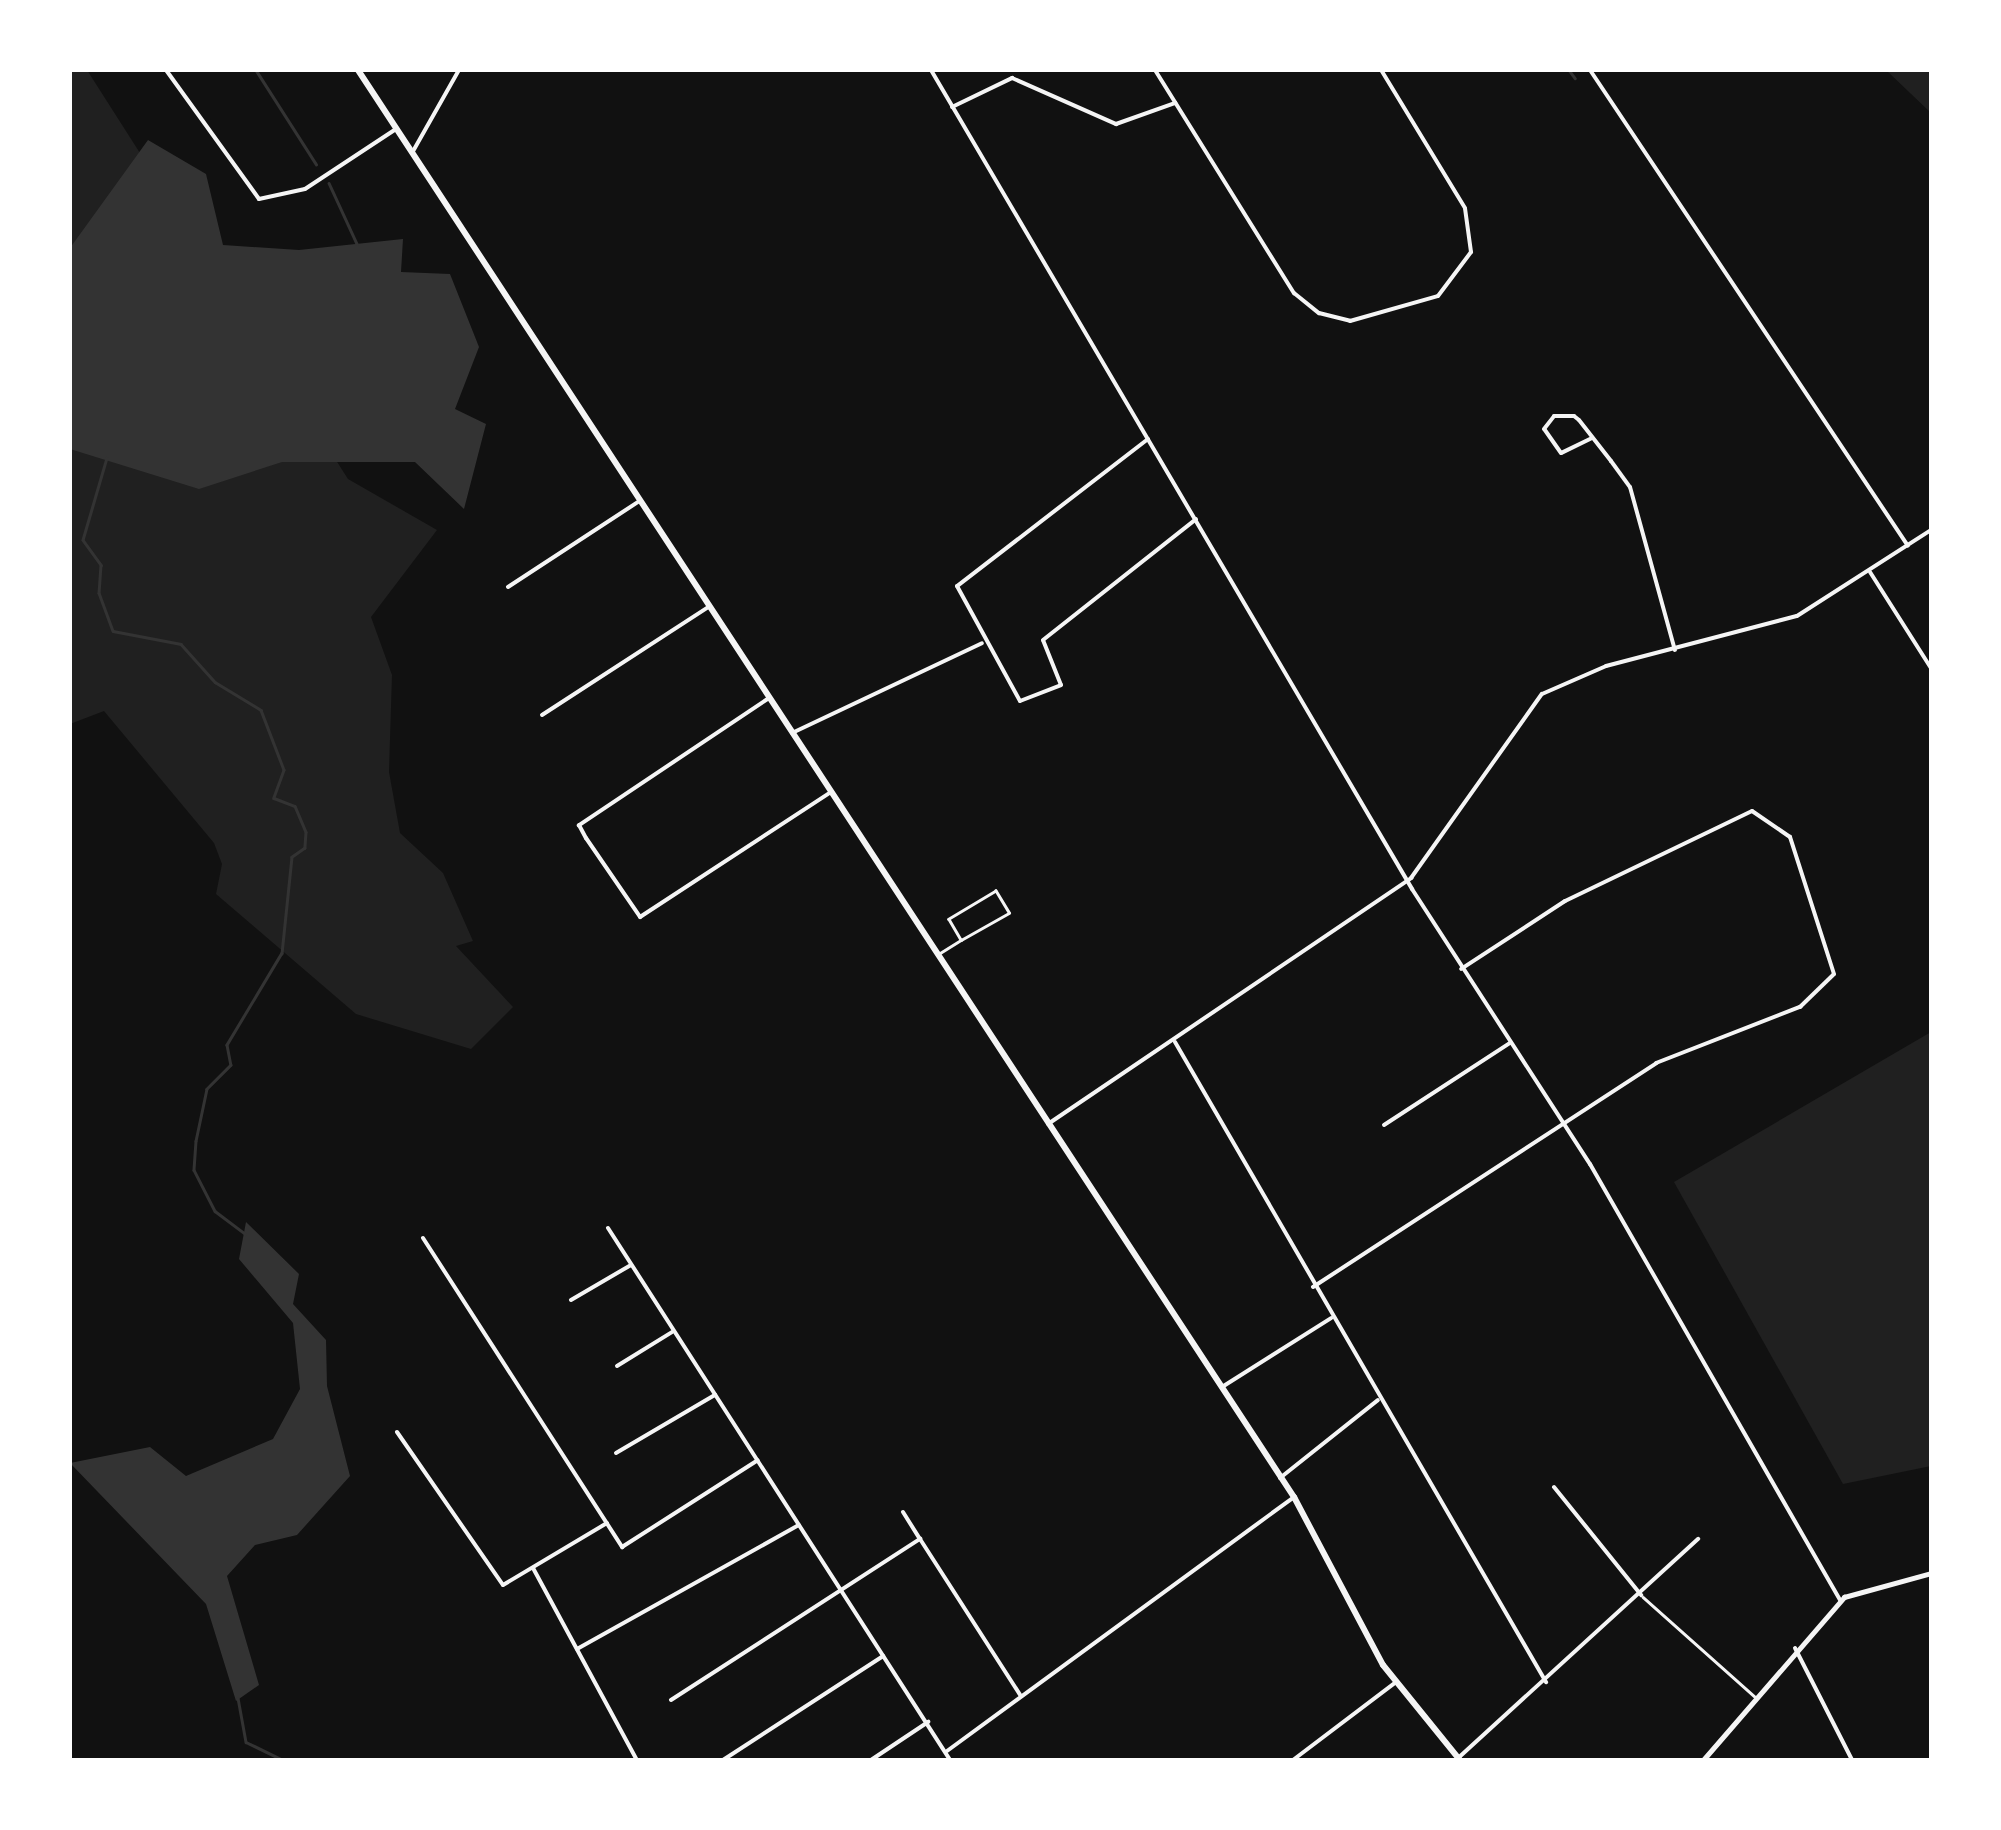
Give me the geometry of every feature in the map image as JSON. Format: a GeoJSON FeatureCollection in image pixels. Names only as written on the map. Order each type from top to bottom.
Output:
{"type":"FeatureCollection","features":[{"type":"Feature","properties":{"kind":"main road"},"geometry":{"type":"LineString","coordinates":[[358,70],[1294,1497],[1396,1682],[1458,1760]]}},
{"type":"Feature","properties":{"kind":"main road"},"geometry":{"type":"LineString","coordinates":[[1704,1760],[1795,1648],[1840,1602],[1931,1573]]}},
{"type":"Feature","properties":{"kind":"street"},"geometry":{"type":"LineString","coordinates":[[166,70],[259,199],[305,189],[396,129]]}},
{"type":"Feature","properties":{"kind":"street"},"geometry":{"type":"LineString","coordinates":[[412,153],[459,70]]}},
{"type":"Feature","properties":{"kind":"street"},"geometry":{"type":"LineString","coordinates":[[931,70],[1407,881],[1563,1124],[1840,1602]]}},
{"type":"Feature","properties":{"kind":"street"},"geometry":{"type":"LineString","coordinates":[[1156,70],[1299,299],[1334,319],[1366,320],[1448,290],[1473,241],[1460,198],[1380,70]]}},
{"type":"Feature","properties":{"kind":"street"},"geometry":{"type":"LineString","coordinates":[[1590,70],[1908,546]]}},
{"type":"Feature","properties":{"kind":"street"},"geometry":{"type":"LineString","coordinates":[[952,106],[1020,78],[1116,124],[1176,103]]}},
{"type":"Feature","properties":{"kind":"street"},"geometry":{"type":"LineString","coordinates":[[1592,438],[1561,452],[1544,433],[1564,413],[1592,438],[1644,516],[1675,650]]}},
{"type":"Feature","properties":{"kind":"street"},"geometry":{"type":"LineString","coordinates":[[1148,439],[957,586],[984,642],[1020,701],[1055,691],[1062,674],[1044,640],[1196,519]]}},
{"type":"Feature","properties":{"kind":"street"},"geometry":{"type":"LineString","coordinates":[[508,587],[640,500]]}},
{"type":"Feature","properties":{"kind":"street"},"geometry":{"type":"LineString","coordinates":[[1048,1124],[1407,881],[1442,847],[1542,694],[1675,650],[1797,616],[1931,530]]}},
{"type":"Feature","properties":{"kind":"street"},"geometry":{"type":"LineString","coordinates":[[1870,572],[1931,668]]}},
{"type":"Feature","properties":{"kind":"street"},"geometry":{"type":"LineString","coordinates":[[542,715],[710,606]]}},
{"type":"Feature","properties":{"kind":"street"},"geometry":{"type":"LineString","coordinates":[[792,733],[984,642]]}},
{"type":"Feature","properties":{"kind":"street"},"geometry":{"type":"LineString","coordinates":[[770,698],[579,825],[640,917],[831,792]]}},
{"type":"Feature","properties":{"kind":"street"},"geometry":{"type":"LineString","coordinates":[[1313,1287],[1656,1063],[1821,996],[1834,974],[1790,836],[1752,811],[1565,901],[1462,969]]}},
{"type":"Feature","properties":{"kind":"street"},"geometry":{"type":"LineString","coordinates":[[1174,1042],[1546,1682]]}},
{"type":"Feature","properties":{"kind":"street"},"geometry":{"type":"LineString","coordinates":[[1384,1125],[1510,1043]]}},
{"type":"Feature","properties":{"kind":"street"},"geometry":{"type":"LineString","coordinates":[[608,1228],[950,1760]]}},
{"type":"Feature","properties":{"kind":"street"},"geometry":{"type":"LineString","coordinates":[[422,1238],[622,1547],[758,1460]]}},
{"type":"Feature","properties":{"kind":"street"},"geometry":{"type":"LineString","coordinates":[[571,1300],[632,1265]]}},
{"type":"Feature","properties":{"kind":"street"},"geometry":{"type":"LineString","coordinates":[[1222,1387],[1331,1318]]}},
{"type":"Feature","properties":{"kind":"street"},"geometry":{"type":"LineString","coordinates":[[617,1366],[674,1331]]}},
{"type":"Feature","properties":{"kind":"street"},"geometry":{"type":"LineString","coordinates":[[616,1452],[715,1395]]}},
{"type":"Feature","properties":{"kind":"street"},"geometry":{"type":"LineString","coordinates":[[1280,1478],[1379,1399]]}},
{"type":"Feature","properties":{"kind":"street"},"geometry":{"type":"LineString","coordinates":[[396,1432],[503,1585],[607,1524]]}},
{"type":"Feature","properties":{"kind":"street"},"geometry":{"type":"LineString","coordinates":[[1554,1487],[1641,1595]]}},
{"type":"Feature","properties":{"kind":"street"},"geometry":{"type":"LineString","coordinates":[[947,1751],[1294,1497]]}},
{"type":"Feature","properties":{"kind":"street"},"geometry":{"type":"LineString","coordinates":[[903,1512],[1020,1695]]}},
{"type":"Feature","properties":{"kind":"street"},"geometry":{"type":"LineString","coordinates":[[577,1649],[800,1524]]}},
{"type":"Feature","properties":{"kind":"street"},"geometry":{"type":"LineString","coordinates":[[671,1700],[920,1538]]}},
{"type":"Feature","properties":{"kind":"street"},"geometry":{"type":"LineString","coordinates":[[1458,1760],[1698,1539]]}},
{"type":"Feature","properties":{"kind":"street"},"geometry":{"type":"LineString","coordinates":[[533,1568],[638,1760]]}},
{"type":"Feature","properties":{"kind":"street"},"geometry":{"type":"LineString","coordinates":[[1795,1648],[1852,1760]]}},
{"type":"Feature","properties":{"kind":"street"},"geometry":{"type":"LineString","coordinates":[[723,1760],[884,1655]]}},
{"type":"Feature","properties":{"kind":"street"},"geometry":{"type":"LineString","coordinates":[[1293,1760],[1396,1682]]}},
{"type":"Feature","properties":{"kind":"street"},"geometry":{"type":"LineString","coordinates":[[871,1760],[928,1722]]}},
{"type":"Feature","properties":{"kind":"lane"},"geometry":{"type":"LineString","coordinates":[[937,955],[1009,913],[996,892],[949,919],[962,940]]}},
{"type":"Feature","properties":{"kind":"lane"},"geometry":{"type":"LineString","coordinates":[[1641,1595],[1754,1696]]}},
{"type":"Feature","properties":{"kind":"shaded area"},"geometry":{"type":"Polygon","coordinates":[[[70,70],[87,70],[348,479],[437,530],[371,617],[392,675],[389,772],[400,833],[443,873],[473,941],[456,946],[513,1007],[471,1049],[356,1014],[216,894],[222,864],[214,843],[104,711],[70,724],[70,70]]]}},
{"type":"Feature","properties":{"kind":"shaded area"},"geometry":{"type":"Polygon","coordinates":[[[1886,70],[1931,70],[1931,113],[1886,70]]]}},
{"type":"Feature","properties":{"kind":"shaded area"},"geometry":{"type":"Polygon","coordinates":[[[148,140],[206,174],[223,245],[299,250],[403,239],[401,272],[450,274],[479,347],[455,409],[486,424],[464,509],[415,462],[282,462],[199,489],[70,449],[70,248],[148,140]]]}},
{"type":"Feature","properties":{"kind":"shaded area"},"geometry":{"type":"Polygon","coordinates":[[[1931,1032],[1931,1466],[1843,1484],[1674,1182],[1931,1032]]]}},
{"type":"Feature","properties":{"kind":"shaded area"},"geometry":{"type":"Polygon","coordinates":[[[246,1222],[299,1274],[293,1304],[326,1340],[327,1386],[350,1476],[297,1535],[255,1545],[227,1576],[259,1685],[236,1701],[206,1604],[70,1463],[150,1447],[186,1476],[273,1439],[300,1389],[293,1323],[239,1259],[246,1222]]]}},
{"type":"Feature","properties":{"kind":"waterway"},"geometry":{"type":"LineString","coordinates":[[256,70],[316,164]]}},
{"type":"Feature","properties":{"kind":"waterway"},"geometry":{"type":"LineString","coordinates":[[1569,70],[1575,78]]}},
{"type":"Feature","properties":{"kind":"waterway"},"geometry":{"type":"LineString","coordinates":[[329,183],[357,244]]}},
{"type":"Feature","properties":{"kind":"waterway"},"geometry":{"type":"LineString","coordinates":[[107,458],[83,540],[101,565],[99,593],[113,631],[181,644],[215,682],[261,710],[284,770],[274,798],[295,806],[306,832],[305,848],[292,857],[282,953],[227,1045],[231,1065],[207,1089],[196,1141],[194,1170],[215,1211],[245,1234]]}},
{"type":"Feature","properties":{"kind":"waterway"},"geometry":{"type":"LineString","coordinates":[[238,1698],[246,1742],[283,1760]]}}]}
